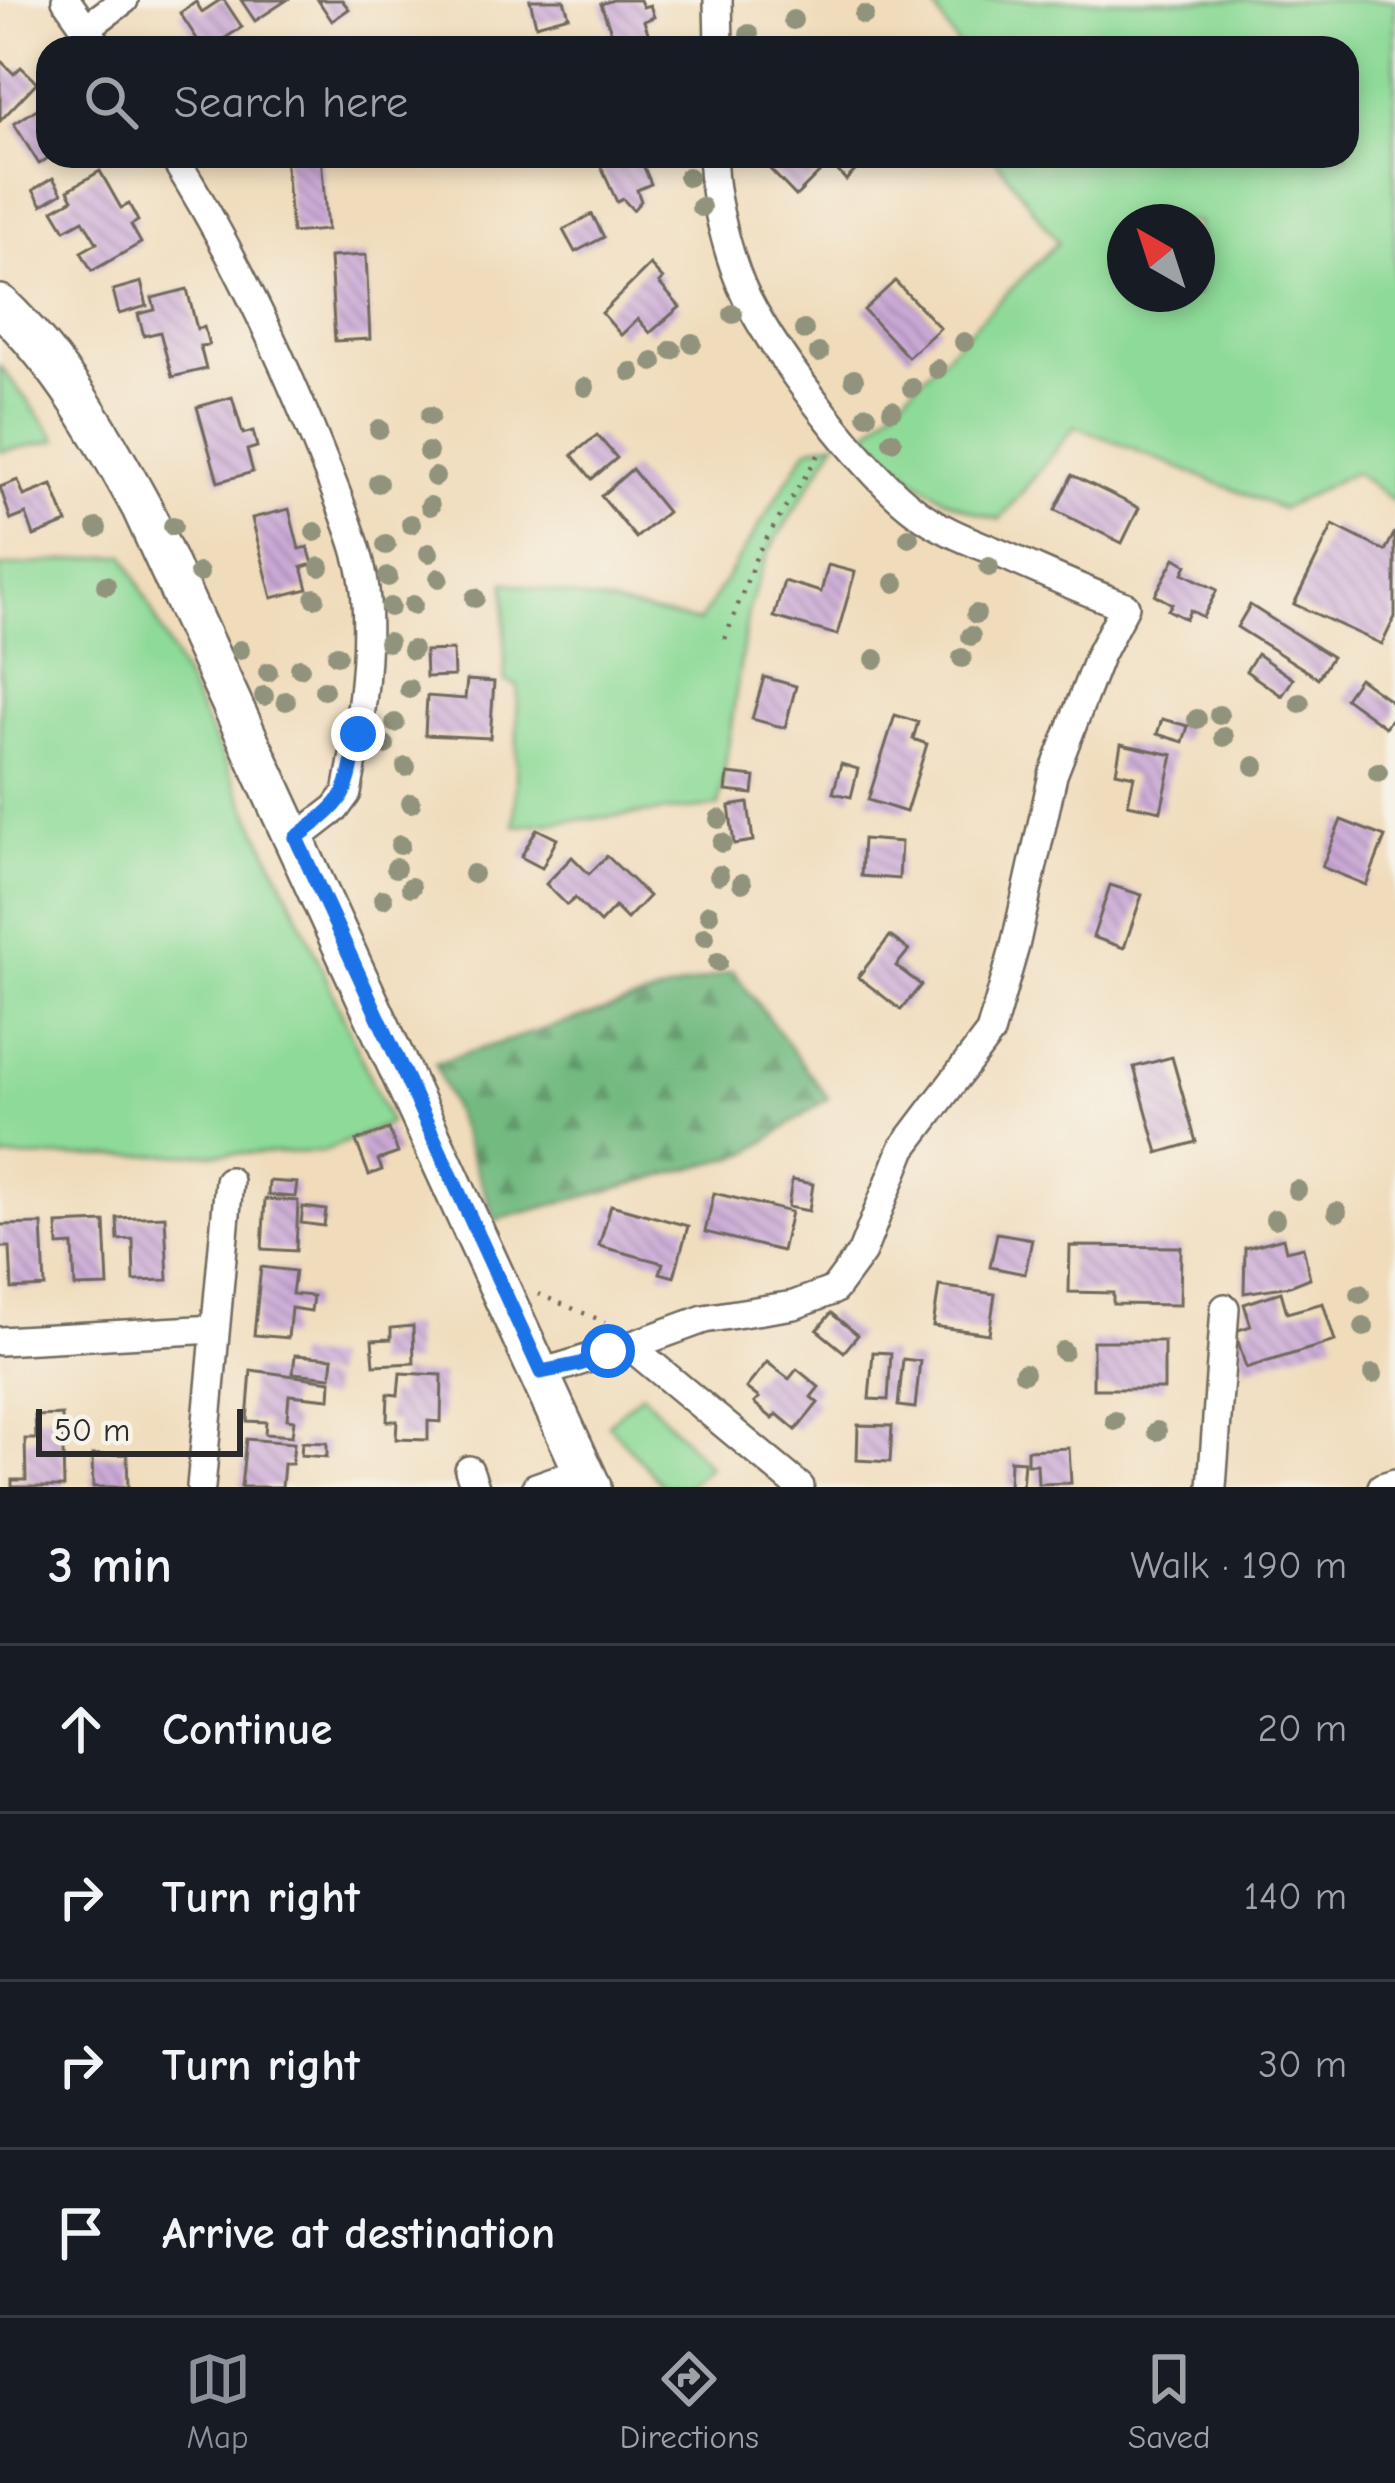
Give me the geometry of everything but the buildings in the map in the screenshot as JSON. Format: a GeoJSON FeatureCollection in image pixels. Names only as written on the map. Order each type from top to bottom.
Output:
{"type":"FeatureCollection","features":[{"type":"Feature","properties":{"kind":"main road"},"geometry":{"type":"LineString","coordinates":[[0,305],[44,352],[111,451],[161,549],[588,1478]]}},
{"type":"Feature","properties":{"kind":"street"},"geometry":{"type":"LineString","coordinates":[[66,0],[92,36]]}},
{"type":"Feature","properties":{"kind":"street"},"geometry":{"type":"LineString","coordinates":[[95,36],[124,0]]}},
{"type":"Feature","properties":{"kind":"street"},"geometry":{"type":"LineString","coordinates":[[718,0],[718,36]]}},
{"type":"Feature","properties":{"kind":"street"},"geometry":{"type":"LineString","coordinates":[[180,168],[227,250],[290,383],[350,529],[366,598],[363,701],[346,793],[336,808],[296,838]]}},
{"type":"Feature","properties":{"kind":"street"},"geometry":{"type":"LineString","coordinates":[[541,1372],[580,1364],[704,1319],[794,1305],[834,1290],[862,1252],[903,1148],[990,1033],[1015,946],[1053,775],[1092,674],[1137,609],[1073,587],[955,534],[916,511],[836,426],[785,359],[746,296],[715,188],[714,168]]}},
{"type":"Feature","properties":{"kind":"street"},"geometry":{"type":"LineString","coordinates":[[201,1487],[230,1181]]}},
{"type":"Feature","properties":{"kind":"street"},"geometry":{"type":"LineString","coordinates":[[1212,1487],[1225,1309]]}},
{"type":"Feature","properties":{"kind":"street"},"geometry":{"type":"LineString","coordinates":[[0,1341],[215,1329]]}},
{"type":"Feature","properties":{"kind":"street"},"geometry":{"type":"LineString","coordinates":[[630,1346],[800,1487]]}},
{"type":"Feature","properties":{"kind":"street"},"geometry":{"type":"LineString","coordinates":[[536,1487],[588,1478]]}},
{"type":"Feature","properties":{"kind":"street"},"geometry":{"type":"LineString","coordinates":[[1382,1487],[1395,1484]]}},
{"type":"Feature","properties":{"kind":"path"},"geometry":{"type":"LineString","coordinates":[[725,639],[758,552],[836,426]]}},
{"type":"Feature","properties":{"kind":"path"},"geometry":{"type":"LineString","coordinates":[[504,1291],[532,1292],[593,1316],[615,1327],[630,1346]]}},
{"type":"Feature","properties":{"kind":"green space"},"geometry":{"type":"Polygon","coordinates":[[[930,0],[1395,0],[1395,502],[1354,472],[1282,509],[1075,426],[1000,520],[942,497],[866,434],[1058,242],[1002,168],[1359,168],[1359,36],[952,36],[930,0]]]}},
{"type":"Feature","properties":{"kind":"green space"},"geometry":{"type":"Polygon","coordinates":[[[0,366],[58,440],[0,452],[0,366]]]}},
{"type":"Feature","properties":{"kind":"green space"},"geometry":{"type":"Polygon","coordinates":[[[837,441],[769,551],[758,580],[748,612],[719,806],[515,826],[518,686],[505,681],[505,582],[699,622],[808,448],[837,441]]]}},
{"type":"Feature","properties":{"kind":"green space"},"geometry":{"type":"Polygon","coordinates":[[[125,555],[298,914],[390,1123],[322,1152],[0,1158],[0,567],[125,555]]]}},
{"type":"Feature","properties":{"kind":"green space"},"geometry":{"type":"Polygon","coordinates":[[[733,971],[828,1098],[749,1153],[496,1220],[435,1063],[733,971]]]}},
{"type":"Feature","properties":{"kind":"green space"},"geometry":{"type":"Polygon","coordinates":[[[642,1393],[709,1467],[687,1487],[664,1487],[608,1424],[642,1393]]]}},
{"type":"Feature","properties":{"kind":"route"},"geometry":{"type":"LineString","coordinates":[[358,734],[346,793],[336,808],[296,838],[541,1372],[580,1364],[608,1351]]}}]}
